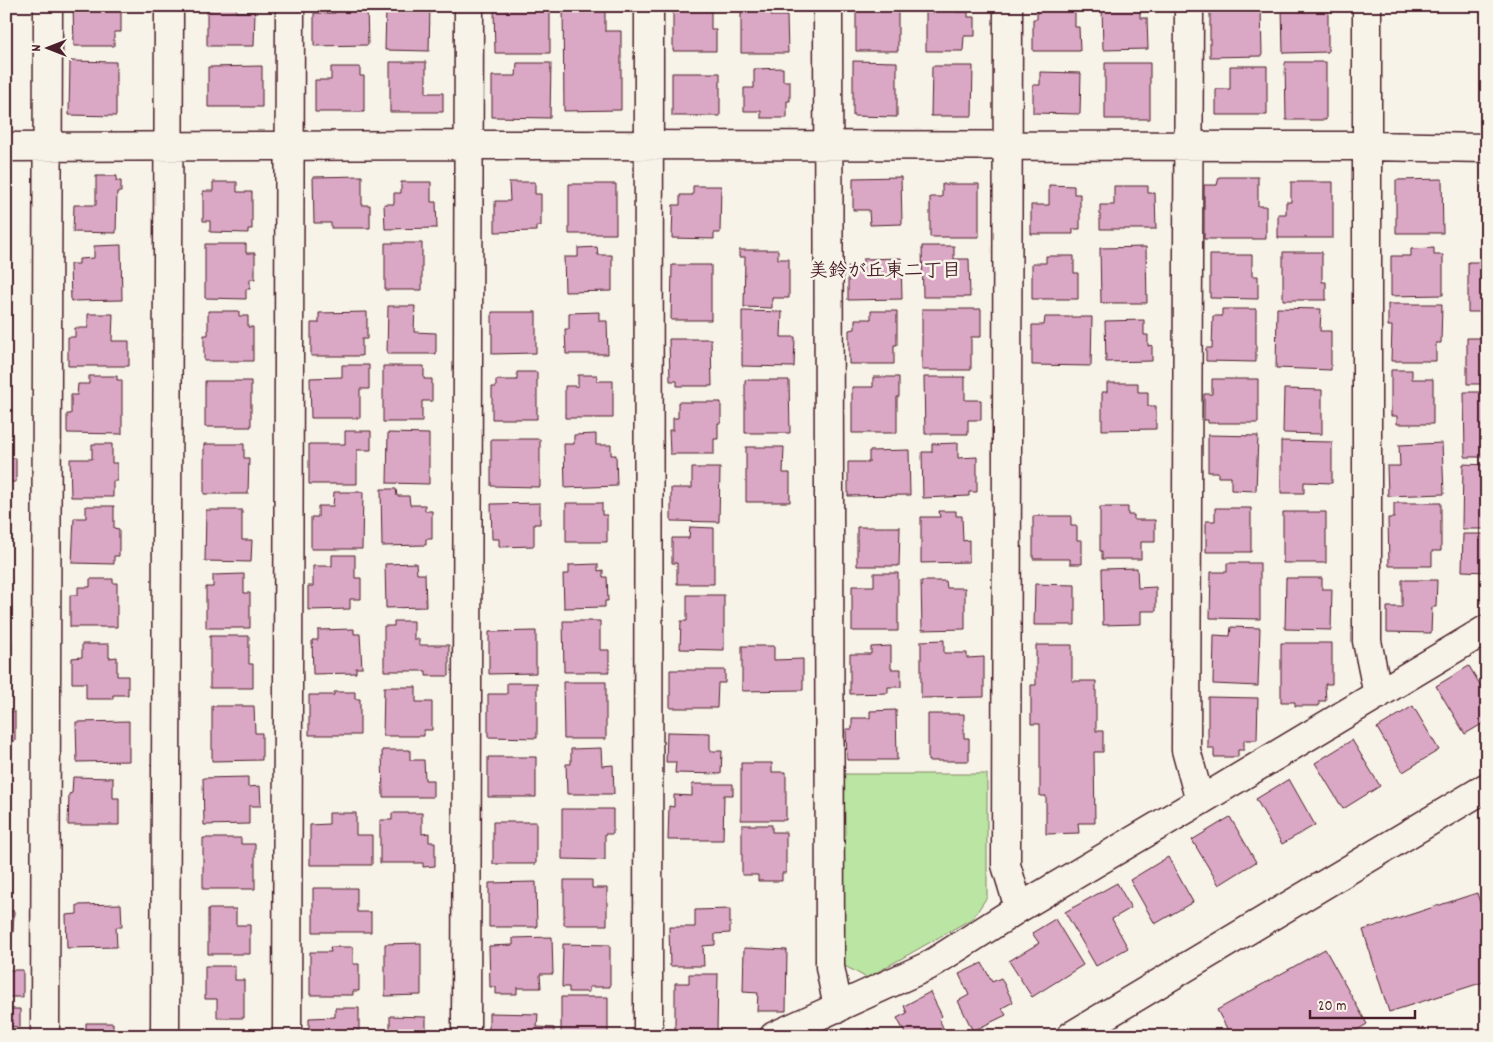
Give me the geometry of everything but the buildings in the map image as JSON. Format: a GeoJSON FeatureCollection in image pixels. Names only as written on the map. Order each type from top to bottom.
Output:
{"type":"FeatureCollection","features":[{"type":"Feature","properties":{"kind":"street"},"geometry":{"type":"LineString","coordinates":[[44,1036],[48,6]]}},
{"type":"Feature","properties":{"kind":"street"},"geometry":{"type":"LineString","coordinates":[[165,1036],[169,6]]}},
{"type":"Feature","properties":{"kind":"street"},"geometry":{"type":"LineString","coordinates":[[287,1036],[288,146],[290,6]]}},
{"type":"Feature","properties":{"kind":"street"},"geometry":{"type":"LineString","coordinates":[[466,1036],[469,6]]}},
{"type":"Feature","properties":{"kind":"street"},"geometry":{"type":"LineString","coordinates":[[648,1036],[649,6]]}},
{"type":"Feature","properties":{"kind":"street"},"geometry":{"type":"LineString","coordinates":[[828,6],[830,967],[838,1008]]}},
{"type":"Feature","properties":{"kind":"street"},"geometry":{"type":"LineString","coordinates":[[1008,6],[1006,865],[1019,908]]}},
{"type":"Feature","properties":{"kind":"street"},"geometry":{"type":"LineString","coordinates":[[1189,6],[1186,750],[1200,801]]}},
{"type":"Feature","properties":{"kind":"street"},"geometry":{"type":"LineString","coordinates":[[1367,6],[1367,640],[1378,695]]}},
{"type":"Feature","properties":{"kind":"street"},"geometry":{"type":"LineString","coordinates":[[6,147],[648,145],[1367,146],[1487,148]]}},
{"type":"Feature","properties":{"kind":"street"},"geometry":{"type":"LineString","coordinates":[[774,1036],[928,966],[1019,908],[1487,629]]}},
{"type":"Feature","properties":{"kind":"street"},"geometry":{"type":"LineString","coordinates":[[1071,1036],[1487,787]]}},
{"type":"Feature","properties":{"kind":"green space"},"geometry":{"type":"Polygon","coordinates":[[[843,774],[987,774],[987,897],[973,918],[867,978],[843,965],[843,774]]]}},
{"type":"Feature","properties":{"kind":"district","name":"美鈴が丘東二丁目"},"geometry":{"type":"Point","coordinates":[885,272]}}]}
